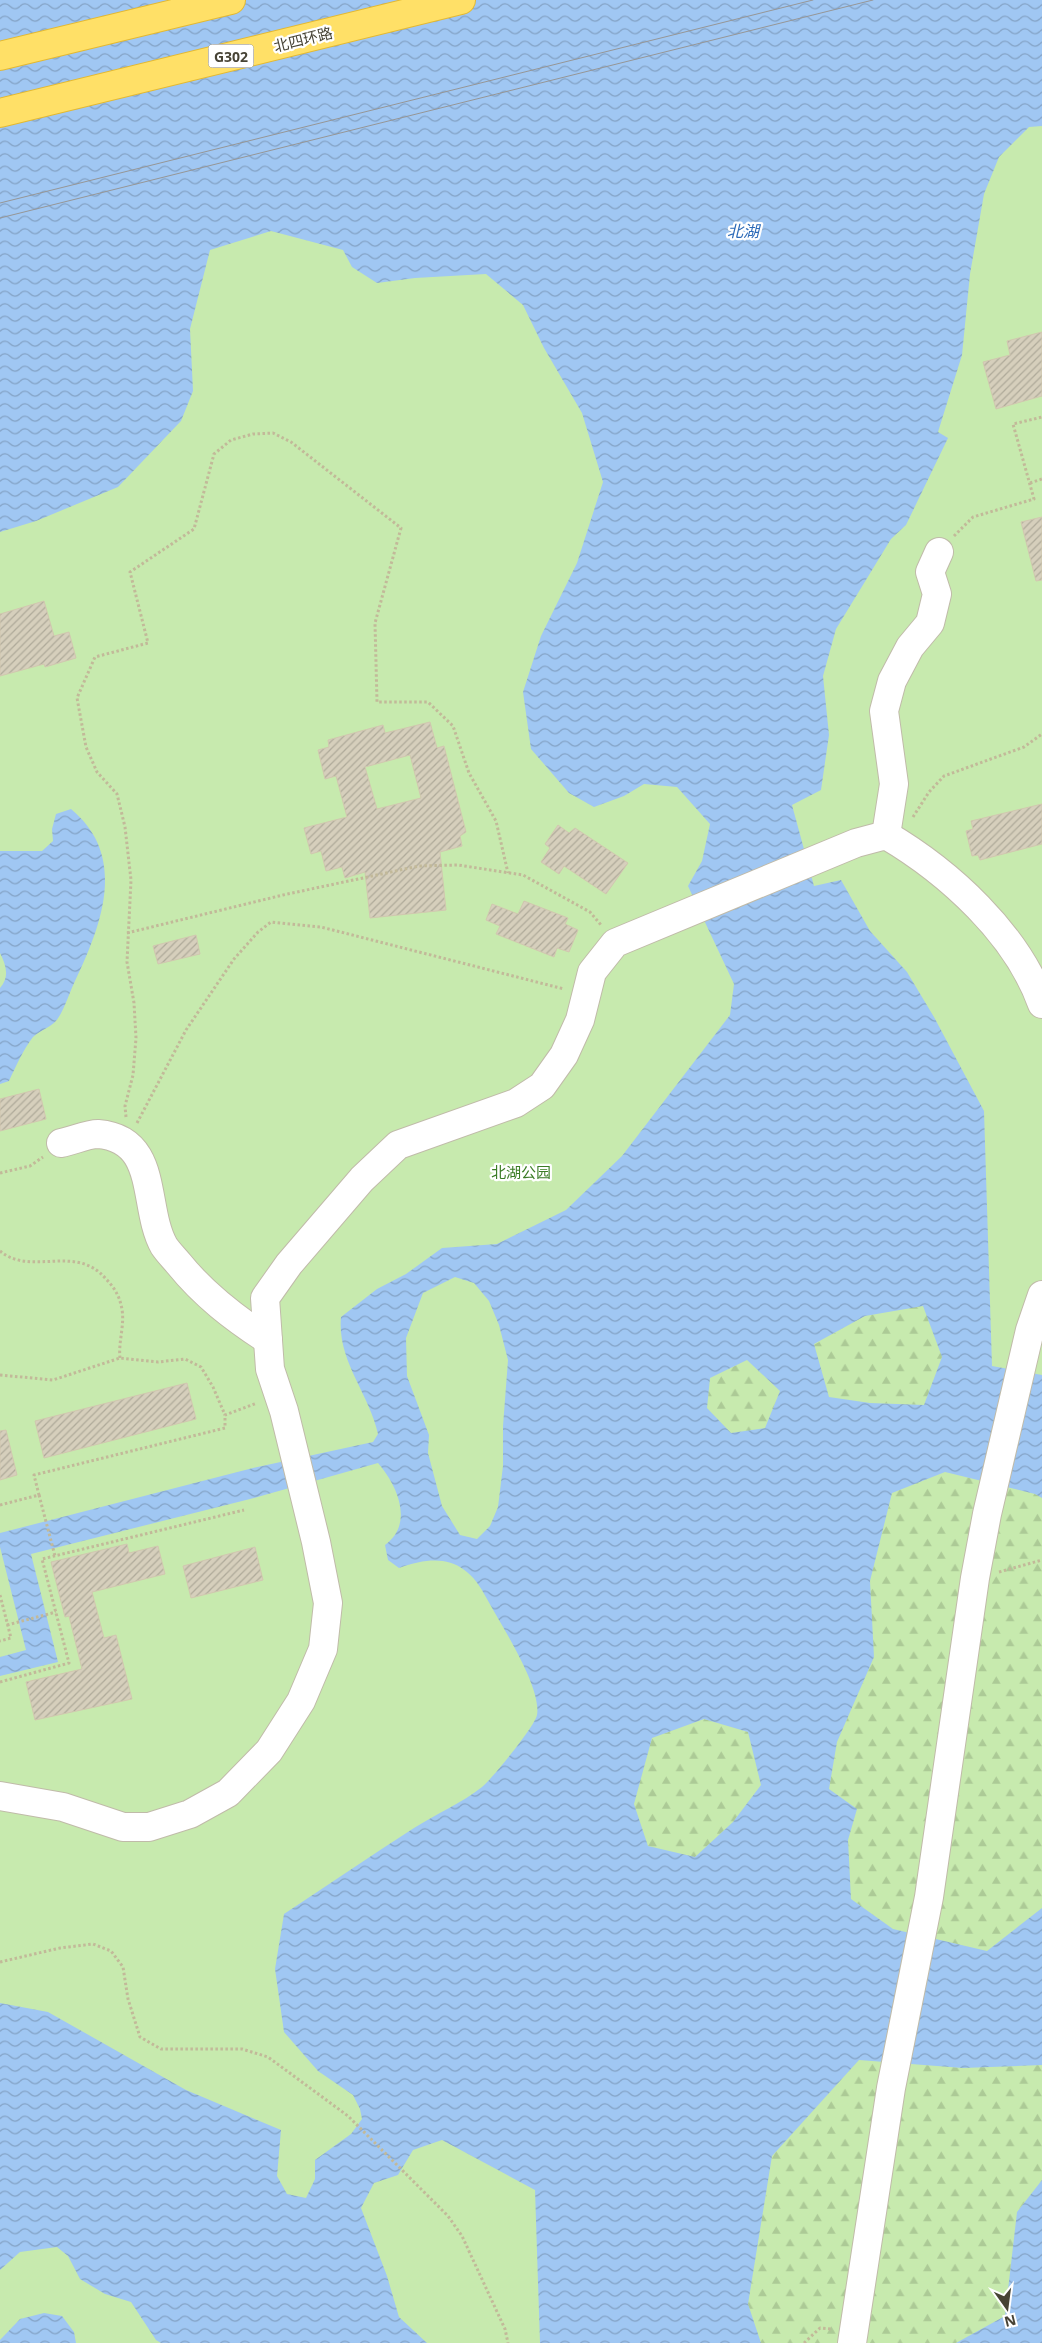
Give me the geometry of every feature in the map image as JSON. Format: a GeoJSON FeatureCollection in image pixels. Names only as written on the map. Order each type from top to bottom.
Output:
{"type":"FeatureCollection","features":[{"type":"Feature","properties":{"kind":"highway"},"geometry":{"type":"LineString","coordinates":[[0,56],[231,0]]}},
{"type":"Feature","properties":{"kind":"highway","name":"北四环路"},"geometry":{"type":"LineString","coordinates":[[0,113],[461,0]]}},
{"type":"Feature","properties":{"kind":"street"},"geometry":{"type":"LineString","coordinates":[[886,835],[894,784],[884,711],[892,681],[910,647],[930,622],[937,594],[930,572],[939,552]]}},
{"type":"Feature","properties":{"kind":"street"},"geometry":{"type":"LineString","coordinates":[[0,1796],[63,1807],[123,1827],[149,1827],[190,1814],[228,1792],[269,1751],[300,1701],[323,1649],[328,1603],[316,1542],[279,1395],[270,1369],[264,1298],[289,1264],[362,1179],[398,1145],[516,1103],[542,1086],[564,1054],[580,1020],[592,972],[615,943],[856,843],[886,835],[916,852],[964,893],[1012,947],[1034,982],[1042,1004]]}},
{"type":"Feature","properties":{"kind":"street"},"geometry":{"type":"LineString","coordinates":[[61,1143],[98,1134],[127,1143],[141,1158],[155,1219],[164,1246],[191,1279],[229,1314],[268,1340]]}},
{"type":"Feature","properties":{"kind":"street"},"geometry":{"type":"LineString","coordinates":[[853,2338],[891,2088],[929,1897],[975,1578],[987,1514],[1030,1330],[1042,1295]]}},
{"type":"Feature","properties":{"kind":"path"},"geometry":{"type":"LineString","coordinates":[[939,552],[973,517],[1034,500],[1013,424],[1042,417]]}},
{"type":"Feature","properties":{"kind":"path"},"geometry":{"type":"LineString","coordinates":[[127,1143],[125,1106],[133,1075],[136,1038],[134,1003],[127,962],[131,880],[125,827],[117,794],[98,772],[86,747],[77,698],[95,658],[148,643],[130,572],[194,529],[214,454],[231,440],[253,434],[272,433],[291,442],[401,528],[375,622],[376,702],[428,702],[453,726],[469,772],[496,821],[508,873]]}},
{"type":"Feature","properties":{"kind":"path"},"geometry":{"type":"LineString","coordinates":[[1030,483],[1042,480]]}},
{"type":"Feature","properties":{"kind":"path"},"geometry":{"type":"LineString","coordinates":[[886,835],[916,816],[929,792],[944,776],[1024,747],[1042,734]]}},
{"type":"Feature","properties":{"kind":"path"},"geometry":{"type":"LineString","coordinates":[[127,933],[283,895],[419,866],[458,865],[524,875],[590,912],[615,943]]}},
{"type":"Feature","properties":{"kind":"path"},"geometry":{"type":"LineString","coordinates":[[127,1143],[186,1030],[234,959],[258,932],[271,922],[321,927],[586,995]]}},
{"type":"Feature","properties":{"kind":"path"},"geometry":{"type":"LineString","coordinates":[[0,1173],[30,1166],[61,1143]]}},
{"type":"Feature","properties":{"kind":"path"},"geometry":{"type":"LineString","coordinates":[[0,1251],[20,1262],[79,1261],[98,1269],[114,1288],[122,1305],[123,1319],[118,1344],[120,1358]]}},
{"type":"Feature","properties":{"kind":"path"},"geometry":{"type":"LineString","coordinates":[[0,1375],[53,1380],[120,1358],[158,1362],[185,1359],[201,1367],[213,1387],[225,1414],[225,1428],[34,1475],[54,1556]]}},
{"type":"Feature","properties":{"kind":"path"},"geometry":{"type":"LineString","coordinates":[[225,1414],[279,1395]]}},
{"type":"Feature","properties":{"kind":"path"},"geometry":{"type":"LineString","coordinates":[[0,1505],[39,1496]]}},
{"type":"Feature","properties":{"kind":"path"},"geometry":{"type":"LineString","coordinates":[[0,1682],[70,1663],[42,1559],[244,1510]]}},
{"type":"Feature","properties":{"kind":"path"},"geometry":{"type":"LineString","coordinates":[[975,1578],[1042,1560]]}},
{"type":"Feature","properties":{"kind":"path"},"geometry":{"type":"LineString","coordinates":[[0,1595],[11,1638],[0,1641]]}},
{"type":"Feature","properties":{"kind":"path"},"geometry":{"type":"LineString","coordinates":[[7,1625],[56,1612]]}},
{"type":"Feature","properties":{"kind":"path"},"geometry":{"type":"LineString","coordinates":[[0,1962],[60,1948],[94,1944],[111,1951],[124,1967],[128,1999],[140,2037],[160,2049],[242,2049],[268,2057],[348,2116],[448,2216],[462,2236],[505,2329],[508,2343]]}},
{"type":"Feature","properties":{"kind":"path"},"geometry":{"type":"LineString","coordinates":[[804,2343],[820,2328],[853,2338]]}},
{"type":"Feature","properties":{"kind":"green space","name":"北湖公园"},"geometry":{"type":"Polygon","coordinates":[[[0,0],[1042,0],[1042,2343],[0,2343],[0,0]]]}},
{"type":"Feature","properties":{"kind":"green space"},"geometry":{"type":"Polygon","coordinates":[[[923,1305],[942,1357],[924,1405],[870,1403],[829,1397],[814,1345],[865,1316],[923,1305]]]}},
{"type":"Feature","properties":{"kind":"green space"},"geometry":{"type":"Polygon","coordinates":[[[747,1360],[780,1391],[765,1428],[731,1433],[707,1408],[710,1378],[747,1360]]]}},
{"type":"Feature","properties":{"kind":"green space"},"geometry":{"type":"Polygon","coordinates":[[[945,1472],[1035,1494],[1042,1498],[1042,1908],[987,1951],[893,1929],[851,1899],[848,1840],[857,1810],[829,1789],[837,1742],[874,1657],[870,1581],[892,1493],[945,1472]]]}},
{"type":"Feature","properties":{"kind":"green space"},"geometry":{"type":"Polygon","coordinates":[[[704,1719],[748,1732],[761,1785],[733,1822],[694,1858],[648,1846],[634,1804],[652,1738],[704,1719]]]}},
{"type":"Feature","properties":{"kind":"green space"},"geometry":{"type":"Polygon","coordinates":[[[859,2060],[963,2068],[1042,2065],[1042,2180],[1017,2212],[1005,2316],[956,2343],[761,2343],[748,2304],[772,2156],[859,2060]]]}},
{"type":"Feature","properties":{"kind":"water","name":"北湖"},"geometry":{"type":"Polygon","coordinates":[[[0,0],[1042,0],[1042,126],[1029,127],[999,157],[984,194],[970,274],[962,355],[938,432],[948,438],[906,525],[891,539],[836,629],[823,676],[829,735],[821,790],[792,805],[814,886],[841,880],[870,931],[907,972],[934,1017],[984,1111],[992,1366],[1042,1375],[1042,1498],[1035,1494],[945,1472],[892,1493],[870,1581],[874,1657],[837,1742],[829,1789],[857,1809],[848,1840],[851,1899],[893,1929],[987,1951],[1042,1908],[1042,2065],[963,2068],[859,2060],[772,2156],[748,2304],[761,2343],[540,2343],[535,2190],[442,2140],[413,2150],[398,2175],[374,2183],[361,2208],[387,2276],[399,2317],[427,2343],[161,2343],[156,2340],[131,2302],[105,2294],[80,2279],[68,2256],[57,2247],[20,2252],[0,2270],[0,2003],[48,2012],[186,2090],[281,2130],[277,2176],[287,2194],[306,2198],[315,2179],[315,2160],[351,2134],[362,2119],[360,2109],[353,2095],[318,2071],[284,2032],[275,1969],[284,1914],[414,1828],[482,1787],[495,1774],[529,1730],[537,1715],[537,1703],[519,1656],[487,1599],[471,1575],[451,1563],[440,1561],[414,1563],[399,1568],[388,1560],[385,1545],[394,1536],[399,1527],[400,1505],[392,1483],[378,1463],[254,1498],[31,1554],[58,1662],[0,1676],[0,1657],[26,1650],[0,1547],[0,1533],[253,1468],[373,1442],[378,1434],[374,1419],[344,1348],[341,1333],[341,1317],[377,1289],[406,1274],[442,1248],[497,1244],[566,1210],[622,1156],[730,1015],[734,984],[688,886],[702,861],[710,824],[677,787],[644,784],[624,796],[594,807],[569,793],[531,749],[523,692],[541,636],[577,563],[603,482],[582,413],[544,348],[523,305],[486,274],[415,278],[377,283],[352,267],[343,250],[271,231],[210,250],[190,329],[193,391],[181,421],[118,487],[36,521],[0,532],[0,0]],[[455,1277],[423,1293],[406,1338],[407,1376],[429,1435],[428,1453],[442,1506],[460,1535],[477,1539],[490,1526],[498,1507],[503,1466],[503,1426],[508,1360],[499,1325],[489,1301],[474,1283],[455,1277]],[[923,1306],[865,1316],[814,1344],[829,1397],[870,1403],[924,1405],[942,1357],[923,1306]],[[747,1360],[710,1378],[707,1408],[731,1433],[765,1428],[780,1391],[747,1360]],[[704,1719],[652,1738],[634,1804],[648,1846],[695,1857],[733,1822],[761,1785],[748,1732],[704,1719]]]}},
{"type":"Feature","properties":{"kind":"water"},"geometry":{"type":"Polygon","coordinates":[[[71,809],[89,828],[99,848],[104,869],[105,891],[101,914],[94,937],[61,1014],[53,1024],[33,1037],[9,1081],[0,1084],[0,988],[5,980],[6,971],[0,953],[0,851],[42,851],[53,841],[52,829],[56,814],[71,809]]]}},
{"type":"Feature","properties":{"kind":"water"},"geometry":{"type":"Polygon","coordinates":[[[1042,2180],[1042,2343],[956,2343],[1005,2316],[1017,2212],[1042,2180]]]}},
{"type":"Feature","properties":{"kind":"water"},"geometry":{"type":"Polygon","coordinates":[[[44,2313],[62,2316],[74,2332],[76,2343],[0,2343],[0,2340],[20,2319],[44,2313]]]}},
{"type":"Feature","properties":{"kind":"building"},"geometry":{"type":"Polygon","coordinates":[[[1042,332],[1042,396],[996,409],[983,362],[1010,355],[1007,341],[1042,332]]]}},
{"type":"Feature","properties":{"kind":"building"},"geometry":{"type":"Polygon","coordinates":[[[1042,517],[1042,580],[1036,581],[1021,522],[1042,517]]]}},
{"type":"Feature","properties":{"kind":"building"},"geometry":{"type":"Polygon","coordinates":[[[44,601],[54,636],[69,632],[76,658],[45,667],[44,664],[0,676],[0,614],[44,601]]]}},
{"type":"Feature","properties":{"kind":"building"},"geometry":{"type":"Polygon","coordinates":[[[430,722],[437,748],[444,746],[466,832],[460,836],[462,846],[440,852],[446,910],[370,918],[365,872],[345,878],[342,867],[326,871],[321,851],[311,854],[304,828],[347,817],[336,776],[325,779],[318,750],[329,747],[328,740],[383,725],[385,733],[430,722]],[[410,755],[365,767],[377,809],[421,798],[410,755]]]}},
{"type":"Feature","properties":{"kind":"building"},"geometry":{"type":"Polygon","coordinates":[[[1042,804],[1042,844],[980,860],[978,855],[972,856],[966,831],[973,829],[971,821],[1042,804]]]}},
{"type":"Feature","properties":{"kind":"building"},"geometry":{"type":"Polygon","coordinates":[[[558,825],[569,833],[575,828],[628,863],[606,894],[564,866],[559,874],[541,862],[550,848],[545,844],[558,825]]]}},
{"type":"Feature","properties":{"kind":"building"},"geometry":{"type":"Polygon","coordinates":[[[524,901],[568,918],[565,924],[578,930],[569,952],[557,948],[554,957],[496,934],[500,926],[486,920],[492,904],[518,914],[524,901]]]}},
{"type":"Feature","properties":{"kind":"building"},"geometry":{"type":"Polygon","coordinates":[[[196,935],[200,954],[158,964],[153,946],[196,935]]]}},
{"type":"Feature","properties":{"kind":"building"},"geometry":{"type":"Polygon","coordinates":[[[39,1089],[46,1119],[0,1131],[0,1099],[39,1089]]]}},
{"type":"Feature","properties":{"kind":"building"},"geometry":{"type":"Polygon","coordinates":[[[187,1383],[196,1419],[44,1458],[35,1421],[187,1383]]]}},
{"type":"Feature","properties":{"kind":"building"},"geometry":{"type":"Polygon","coordinates":[[[6,1430],[17,1475],[0,1480],[0,1431],[6,1430]]]}},
{"type":"Feature","properties":{"kind":"building"},"geometry":{"type":"Polygon","coordinates":[[[127,1544],[129,1553],[158,1546],[165,1574],[92,1592],[104,1638],[116,1635],[132,1699],[35,1720],[26,1682],[82,1669],[69,1616],[65,1617],[51,1562],[127,1544]]]}},
{"type":"Feature","properties":{"kind":"building"},"geometry":{"type":"Polygon","coordinates":[[[255,1547],[263,1580],[191,1598],[183,1566],[255,1547]]]}},
{"type":"Feature","properties":{"kind":"tram line"},"geometry":{"type":"LineString","coordinates":[[0,203],[813,0]]}},
{"type":"Feature","properties":{"kind":"tram line"},"geometry":{"type":"LineString","coordinates":[[0,218],[873,0]]}}]}
